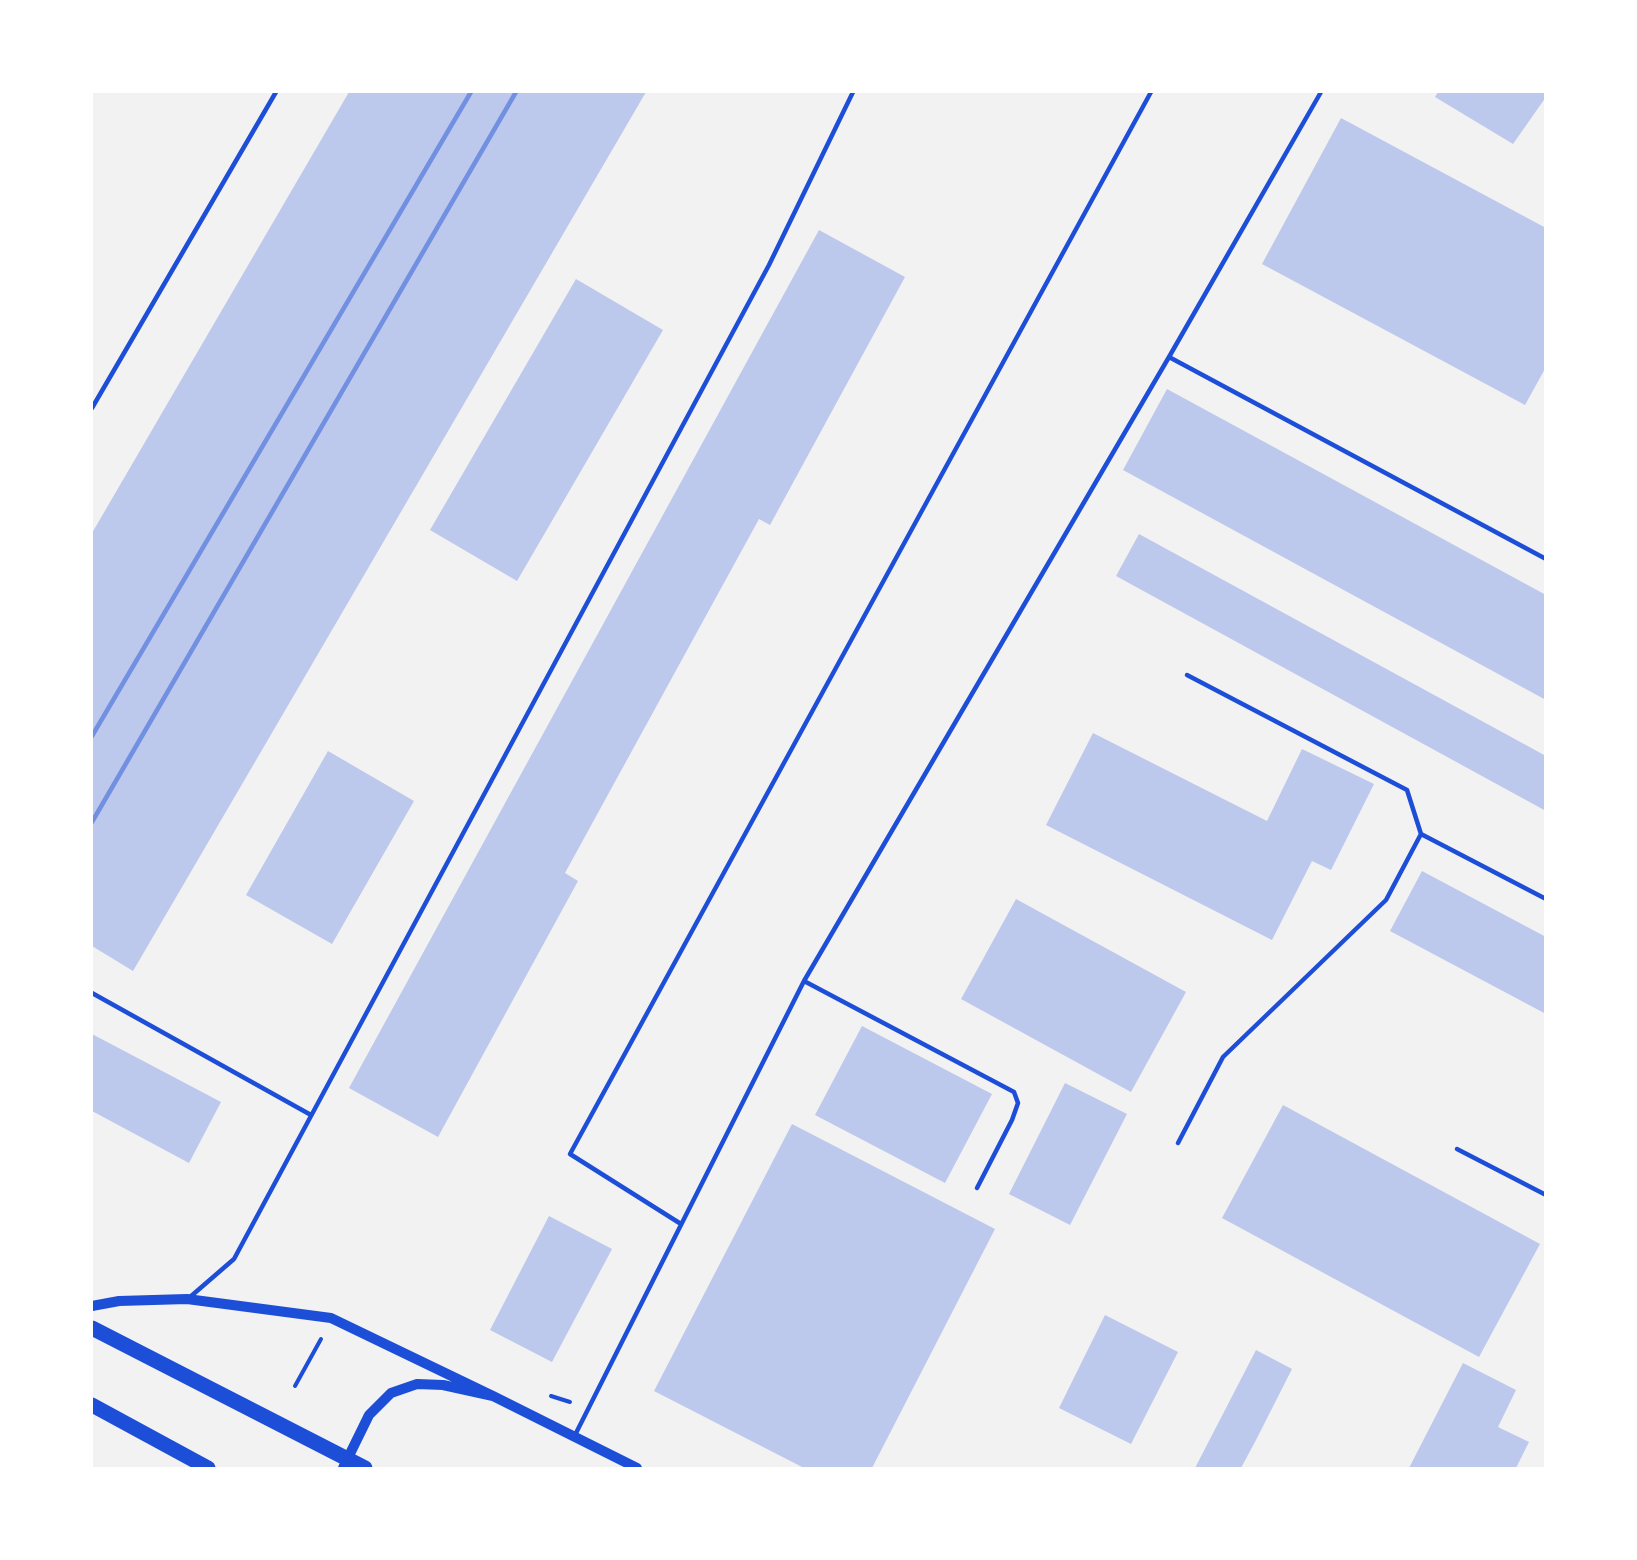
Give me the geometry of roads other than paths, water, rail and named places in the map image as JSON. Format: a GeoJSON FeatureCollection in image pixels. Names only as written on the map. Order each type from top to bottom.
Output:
{"type":"FeatureCollection","features":[{"type":"Feature","properties":{"kind":"main road"},"geometry":{"type":"LineString","coordinates":[[92,1328],[345,1464],[365,1468]]}},
{"type":"Feature","properties":{"kind":"main road"},"geometry":{"type":"LineString","coordinates":[[92,1405],[208,1468]]}},
{"type":"Feature","properties":{"kind":"street"},"geometry":{"type":"LineString","coordinates":[[92,1306],[119,1301],[188,1299],[331,1318],[637,1468]]}},
{"type":"Feature","properties":{"kind":"street"},"geometry":{"type":"LineString","coordinates":[[345,1464],[369,1415],[391,1393],[417,1384],[443,1385],[493,1396]]}},
{"type":"Feature","properties":{"kind":"lane"},"geometry":{"type":"LineString","coordinates":[[92,408],[276,92]]}},
{"type":"Feature","properties":{"kind":"lane"},"geometry":{"type":"LineString","coordinates":[[188,1299],[234,1259],[769,265],[853,92]]}},
{"type":"Feature","properties":{"kind":"lane"},"geometry":{"type":"LineString","coordinates":[[681,1224],[570,1154],[1151,92]]}},
{"type":"Feature","properties":{"kind":"lane"},"geometry":{"type":"LineString","coordinates":[[574,1437],[804,981],[1169,357],[1321,92]]}},
{"type":"Feature","properties":{"kind":"lane"},"geometry":{"type":"LineString","coordinates":[[1169,357],[1545,559]]}},
{"type":"Feature","properties":{"kind":"lane"},"geometry":{"type":"LineString","coordinates":[[1187,675],[1407,790],[1421,834],[1545,898]]}},
{"type":"Feature","properties":{"kind":"lane"},"geometry":{"type":"LineString","coordinates":[[1178,1143],[1223,1057],[1386,900],[1421,834]]}},
{"type":"Feature","properties":{"kind":"lane"},"geometry":{"type":"LineString","coordinates":[[804,981],[1014,1092],[1018,1103],[1012,1120],[977,1188]]}},
{"type":"Feature","properties":{"kind":"lane"},"geometry":{"type":"LineString","coordinates":[[92,993],[311,1115]]}},
{"type":"Feature","properties":{"kind":"lane"},"geometry":{"type":"LineString","coordinates":[[1457,1149],[1545,1195]]}},
{"type":"Feature","properties":{"kind":"railway"},"geometry":{"type":"LineString","coordinates":[[92,736],[471,92]]}},
{"type":"Feature","properties":{"kind":"railway"},"geometry":{"type":"LineString","coordinates":[[92,822],[516,92]]}}]}
